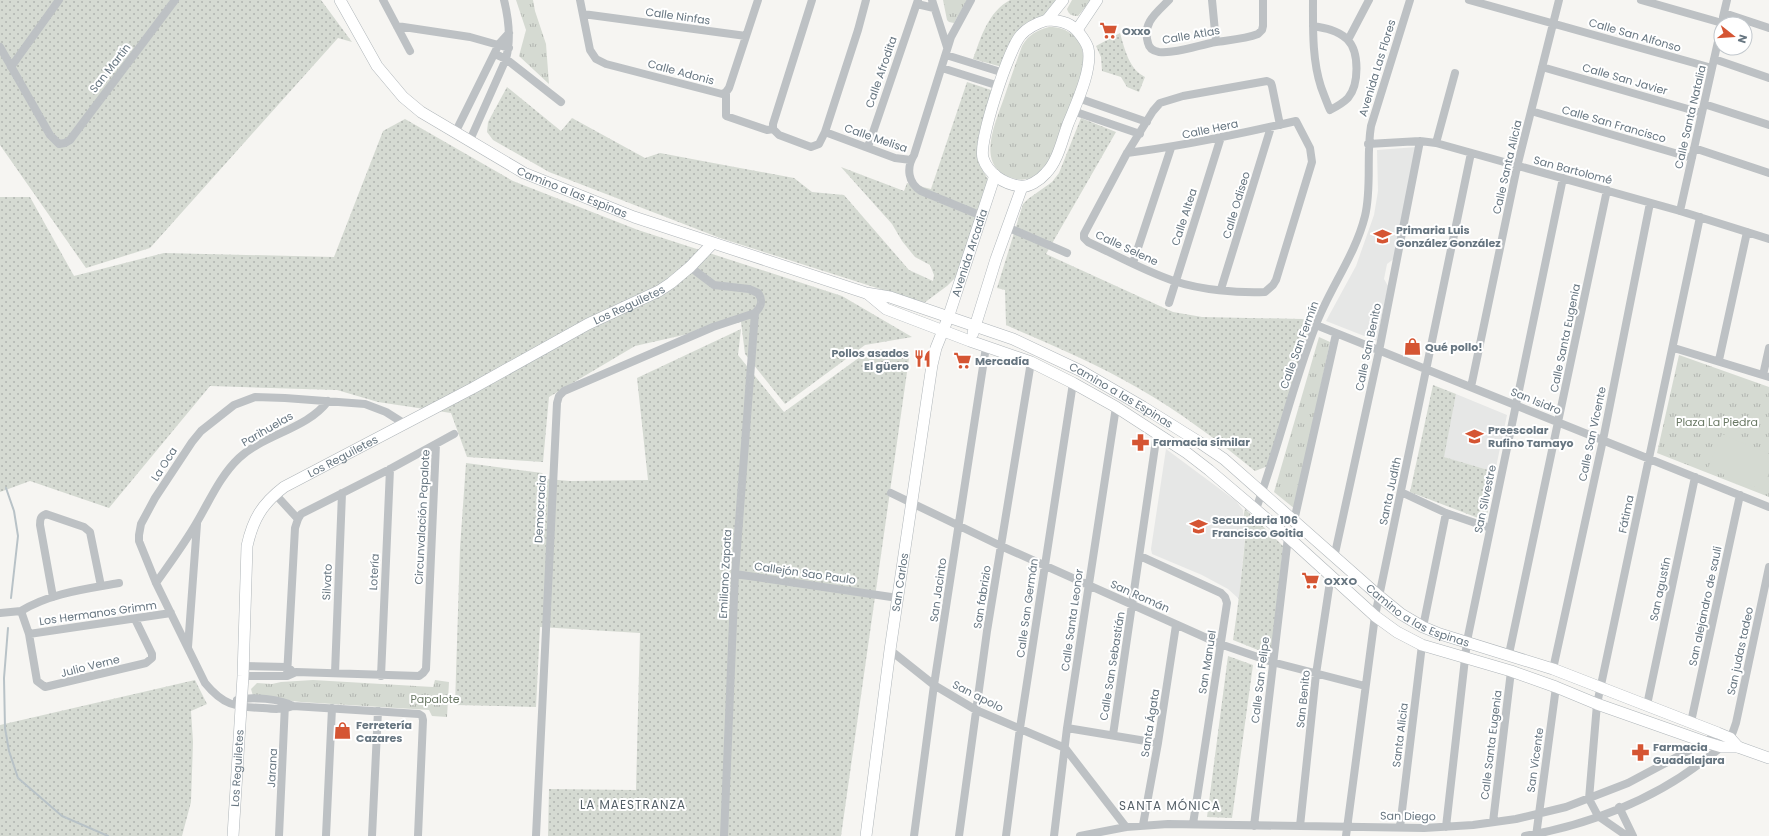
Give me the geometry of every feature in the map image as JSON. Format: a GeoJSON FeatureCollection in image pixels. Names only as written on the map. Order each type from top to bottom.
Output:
{"type":"FeatureCollection","features":[{"type":"Feature","properties":{"kind":"street"},"geometry":{"type":"LineString","coordinates":[[0,47],[11,67],[59,0]]}},
{"type":"Feature","properties":{"kind":"street","name":"San Martín"},"geometry":{"type":"LineString","coordinates":[[11,67],[54,140],[59,144],[65,143],[70,140],[175,0]]}},
{"type":"Feature","properties":{"kind":"street","name":"Camino a las Espinas"},"geometry":{"type":"LineString","coordinates":[[340,0],[377,66],[403,97],[421,112],[532,176],[634,217],[712,244],[866,293],[890,298],[1013,339],[1081,371],[1199,442],[1224,459],[1334,558],[1379,596],[1401,614],[1423,627],[1553,669],[1600,686],[1730,738]]}},
{"type":"Feature","properties":{"kind":"street"},"geometry":{"type":"LineString","coordinates":[[382,0],[410,51]]}},
{"type":"Feature","properties":{"kind":"street"},"geometry":{"type":"LineString","coordinates":[[470,140],[506,59],[509,48],[509,33],[504,0]]}},
{"type":"Feature","properties":{"kind":"street","name":"Calle Adonis"},"geometry":{"type":"LineString","coordinates":[[580,0],[590,50],[596,59],[606,64],[722,94],[729,88],[758,0]]}},
{"type":"Feature","properties":{"kind":"street"},"geometry":{"type":"LineString","coordinates":[[726,92],[726,116],[767,130],[773,127],[812,0]]}},
{"type":"Feature","properties":{"kind":"street"},"geometry":{"type":"LineString","coordinates":[[773,127],[779,135],[812,147],[820,144],[858,30],[866,0]]}},
{"type":"Feature","properties":{"kind":"street","name":"Calle Melisa"},"geometry":{"type":"LineString","coordinates":[[825,132],[895,158],[907,161],[911,160],[914,155],[942,68],[946,51],[955,28],[971,0]]}},
{"type":"Feature","properties":{"kind":"street"},"geometry":{"type":"LineString","coordinates":[[1047,20],[1063,0]]}},
{"type":"Feature","properties":{"kind":"street"},"geometry":{"type":"LineString","coordinates":[[1077,30],[1097,0]]}},
{"type":"Feature","properties":{"kind":"street","name":"Calle Atlas"},"geometry":{"type":"LineString","coordinates":[[1169,0],[1149,20],[1147,26],[1146,36],[1148,46],[1158,52],[1260,33],[1263,26],[1263,0]]}},
{"type":"Feature","properties":{"kind":"street"},"geometry":{"type":"LineString","coordinates":[[1212,0],[1216,42]]}},
{"type":"Feature","properties":{"kind":"street"},"geometry":{"type":"LineString","coordinates":[[1313,0],[1313,26],[1315,59],[1321,86],[1330,110],[1348,98],[1355,81],[1356,61],[1348,40],[1333,31],[1313,26]]}},
{"type":"Feature","properties":{"kind":"street"},"geometry":{"type":"LineString","coordinates":[[1348,40],[1369,0]]}},
{"type":"Feature","properties":{"kind":"street","name":"Avenida Las Flores"},"geometry":{"type":"LineString","coordinates":[[1368,144],[1374,113],[1410,0]]}},
{"type":"Feature","properties":{"kind":"street","name":"Calle San Alfonso"},"geometry":{"type":"LineString","coordinates":[[1469,0],[1712,68]]}},
{"type":"Feature","properties":{"kind":"street","name":"Calle Santa Alicia"},"geometry":{"type":"LineString","coordinates":[[1471,387],[1517,167],[1559,0]]}},
{"type":"Feature","properties":{"kind":"street"},"geometry":{"type":"LineString","coordinates":[[1641,0],[1713,22]]}},
{"type":"Feature","properties":{"kind":"street","name":"Calle Santa Natalia"},"geometry":{"type":"LineString","coordinates":[[1724,16],[1727,0]]}},
{"type":"Feature","properties":{"kind":"street","name":"Calle Afrodita"},"geometry":{"type":"LineString","coordinates":[[868,147],[917,2],[933,4]]}},
{"type":"Feature","properties":{"kind":"street"},"geometry":{"type":"LineString","coordinates":[[933,4],[946,51],[1004,73]]}},
{"type":"Feature","properties":{"kind":"street"},"geometry":{"type":"LineString","coordinates":[[1724,13],[1769,28]]}},
{"type":"Feature","properties":{"kind":"street","name":"Calle Ninfas"},"geometry":{"type":"LineString","coordinates":[[583,14],[746,36]]}},
{"type":"Feature","properties":{"kind":"street"},"geometry":{"type":"LineString","coordinates":[[1047,20],[1065,22],[1077,30],[1086,41],[1089,60],[1078,98],[1051,167],[1031,184],[1022,187],[1003,181],[988,169],[983,158],[982,148],[999,86],[1015,44],[1020,36],[1035,24],[1047,20]]}},
{"type":"Feature","properties":{"kind":"street"},"geometry":{"type":"LineString","coordinates":[[397,26],[470,37],[509,48]]}},
{"type":"Feature","properties":{"kind":"street"},"geometry":{"type":"LineString","coordinates":[[456,131],[499,44],[509,33]]}},
{"type":"Feature","properties":{"kind":"street"},"geometry":{"type":"LineString","coordinates":[[495,54],[506,59],[561,102]]}},
{"type":"Feature","properties":{"kind":"street","name":"Calle Santa Natalia"},"geometry":{"type":"LineString","coordinates":[[1680,211],[1715,56]]}},
{"type":"Feature","properties":{"kind":"street"},"geometry":{"type":"LineString","coordinates":[[1714,59],[1769,78]]}},
{"type":"Feature","properties":{"kind":"street","name":"Calle San Javier"},"geometry":{"type":"LineString","coordinates":[[1542,67],[1702,113]]}},
{"type":"Feature","properties":{"kind":"street"},"geometry":{"type":"LineString","coordinates":[[942,68],[999,86]]}},
{"type":"Feature","properties":{"kind":"street"},"geometry":{"type":"LineString","coordinates":[[1436,143],[1455,73]]}},
{"type":"Feature","properties":{"kind":"street","name":"Calle Selene"},"geometry":{"type":"LineString","coordinates":[[1280,124],[1272,86],[1267,81],[1165,101],[1156,106],[1127,153],[1084,234],[1084,238],[1088,242],[1176,281],[1196,286],[1265,292],[1274,285],[1276,280],[1312,158],[1310,148],[1296,121]]}},
{"type":"Feature","properties":{"kind":"street"},"geometry":{"type":"LineString","coordinates":[[1078,98],[1147,122]]}},
{"type":"Feature","properties":{"kind":"street"},"geometry":{"type":"LineString","coordinates":[[1704,104],[1769,125]]}},
{"type":"Feature","properties":{"kind":"street"},"geometry":{"type":"LineString","coordinates":[[1073,111],[1140,134]]}},
{"type":"Feature","properties":{"kind":"street","name":"Calle San Francisco"},"geometry":{"type":"LineString","coordinates":[[1531,111],[1692,158]]}},
{"type":"Feature","properties":{"kind":"street","name":"Calle Hera"},"geometry":{"type":"LineString","coordinates":[[1127,153],[1171,148],[1296,121]]}},
{"type":"Feature","properties":{"kind":"street","name":"Calle Odiseo"},"geometry":{"type":"LineString","coordinates":[[1221,289],[1271,127]]}},
{"type":"Feature","properties":{"kind":"street","name":"Calle Altea"},"geometry":{"type":"LineString","coordinates":[[1169,303],[1221,138]]}},
{"type":"Feature","properties":{"kind":"street","name":"San Bartolomé"},"geometry":{"type":"LineString","coordinates":[[1368,144],[1420,141],[1436,143],[1517,167],[1563,178],[1680,211],[1769,239]]}},
{"type":"Feature","properties":{"kind":"street","name":"Calle San Benito"},"geometry":{"type":"LineString","coordinates":[[1334,558],[1379,351],[1420,141]]}},
{"type":"Feature","properties":{"kind":"street","name":"Calle San Fermín"},"geometry":{"type":"LineString","coordinates":[[1256,509],[1304,356],[1326,302],[1350,255],[1363,224],[1367,195],[1368,144]]}},
{"type":"Feature","properties":{"kind":"street"},"geometry":{"type":"LineString","coordinates":[[1133,263],[1171,148]]}},
{"type":"Feature","properties":{"kind":"street"},"geometry":{"type":"LineString","coordinates":[[1694,148],[1769,173]]}},
{"type":"Feature","properties":{"kind":"street","name":"Santa Judith"},"geometry":{"type":"LineString","coordinates":[[1346,836],[1375,616],[1471,153]]}},
{"type":"Feature","properties":{"kind":"street"},"geometry":{"type":"LineString","coordinates":[[911,160],[910,176],[913,186],[921,191],[982,216]]}},
{"type":"Feature","properties":{"kind":"street","name":"Avenida Arcadia"},"geometry":{"type":"LineString","coordinates":[[943,331],[995,175]]}},
{"type":"Feature","properties":{"kind":"street","name":"San Silvestre"},"geometry":{"type":"LineString","coordinates":[[1446,827],[1466,641],[1563,178]]}},
{"type":"Feature","properties":{"kind":"street"},"geometry":{"type":"LineString","coordinates":[[970,341],[1007,227],[1022,187]]}},
{"type":"Feature","properties":{"kind":"street","name":"Calle Santa Eugenia"},"geometry":{"type":"LineString","coordinates":[[1509,654],[1607,190]]}},
{"type":"Feature","properties":{"kind":"street","name":"Calle San Vicente"},"geometry":{"type":"LineString","coordinates":[[1553,669],[1603,440],[1650,203]]}},
{"type":"Feature","properties":{"kind":"street","name":"Fátima"},"geometry":{"type":"LineString","coordinates":[[1589,799],[1597,704],[1600,686],[1674,348],[1700,217]]}},
{"type":"Feature","properties":{"kind":"street"},"geometry":{"type":"LineString","coordinates":[[1007,227],[1067,253]]}},
{"type":"Feature","properties":{"kind":"street"},"geometry":{"type":"LineString","coordinates":[[1719,360],[1747,232]]}},
{"type":"Feature","properties":{"kind":"street","name":"Los Reguiletes"},"geometry":{"type":"LineString","coordinates":[[232,836],[243,671],[247,546],[250,530],[268,499],[310,473],[405,424],[588,324],[659,291],[690,267],[712,244]]}},
{"type":"Feature","properties":{"kind":"street","name":"Emiliano Zapata"},"geometry":{"type":"LineString","coordinates":[[690,267],[714,285],[749,289],[758,293],[762,300],[759,309],[755,313],[735,574],[724,836]]}},
{"type":"Feature","properties":{"kind":"street","name":"Camino a las Espinas"},"geometry":{"type":"LineString","coordinates":[[866,293],[886,309],[986,347],[1031,362],[1116,407],[1198,462],[1256,509],[1375,616],[1397,632],[1422,645],[1511,671],[1597,704],[1722,747]]}},
{"type":"Feature","properties":{"kind":"street","name":"Democracia"},"geometry":{"type":"LineString","coordinates":[[536,836],[546,606],[557,403],[559,396],[564,391],[679,341],[732,320],[755,313]]}},
{"type":"Feature","properties":{"kind":"street","name":"San Isidro"},"geometry":{"type":"LineString","coordinates":[[1316,325],[1769,507]]}},
{"type":"Feature","properties":{"kind":"street","name":"San Carlos"},"geometry":{"type":"LineString","coordinates":[[866,836],[890,650],[913,503],[932,365],[936,348],[943,331]]}},
{"type":"Feature","properties":{"kind":"street"},"geometry":{"type":"LineString","coordinates":[[1294,521],[1336,334]]}},
{"type":"Feature","properties":{"kind":"street","name":"San Jacinto"},"geometry":{"type":"LineString","coordinates":[[914,836],[934,686],[945,625],[958,525],[986,347]]}},
{"type":"Feature","properties":{"kind":"street"},"geometry":{"type":"LineString","coordinates":[[1674,348],[1719,360],[1766,376],[1769,348]]}},
{"type":"Feature","properties":{"kind":"street","name":"San fabrizio"},"geometry":{"type":"LineString","coordinates":[[960,836],[976,710],[1031,362]]}},
{"type":"Feature","properties":{"kind":"street","name":"Calle San Germán"},"geometry":{"type":"LineString","coordinates":[[1006,836],[1020,728],[1073,383]]}},
{"type":"Feature","properties":{"kind":"street","name":"La Oca"},"geometry":{"type":"LineString","coordinates":[[241,703],[228,702],[220,698],[205,682],[156,583],[139,541],[139,530],[145,516],[166,480],[182,455],[201,431],[234,405],[255,397],[359,403],[376,407],[405,424]]}},
{"type":"Feature","properties":{"kind":"street","name":"Parihuelas"},"geometry":{"type":"LineString","coordinates":[[156,583],[197,523],[219,483],[230,467],[240,457],[264,442],[314,415],[328,401]]}},
{"type":"Feature","properties":{"kind":"street","name":"Calle Santa Leonor"},"geometry":{"type":"LineString","coordinates":[[1054,836],[1067,728],[1116,407]]}},
{"type":"Feature","properties":{"kind":"street"},"geometry":{"type":"LineString","coordinates":[[436,444],[454,434]]}},
{"type":"Feature","properties":{"kind":"street","name":"Calle San Sebastián"},"geometry":{"type":"LineString","coordinates":[[1113,735],[1157,434]]}},
{"type":"Feature","properties":{"kind":"street","name":"Circunvalación Papalote"},"geometry":{"type":"LineString","coordinates":[[298,519],[301,514],[436,444]]}},
{"type":"Feature","properties":{"kind":"street","name":"Circunvalación Papalote"},"geometry":{"type":"LineString","coordinates":[[287,672],[380,676],[420,676],[423,674],[426,669],[436,444]]}},
{"type":"Feature","properties":{"kind":"street","name":"Lotería"},"geometry":{"type":"LineString","coordinates":[[380,676],[390,469]]}},
{"type":"Feature","properties":{"kind":"street","name":"San agustín"},"geometry":{"type":"LineString","coordinates":[[1648,705],[1695,477]]}},
{"type":"Feature","properties":{"kind":"street"},"geometry":{"type":"LineString","coordinates":[[1401,492],[1446,513],[1490,528]]}},
{"type":"Feature","properties":{"kind":"street","name":"Silvato"},"geometry":{"type":"LineString","coordinates":[[335,673],[342,493]]}},
{"type":"Feature","properties":{"kind":"street"},"geometry":{"type":"LineString","coordinates":[[243,671],[287,672],[295,528],[298,519],[275,494]]}},
{"type":"Feature","properties":{"kind":"street","name":"San Román"},"geometry":{"type":"LineString","coordinates":[[891,494],[913,503],[1001,546],[1220,644],[1272,662],[1365,686]]}},
{"type":"Feature","properties":{"kind":"street","name":"San alejandro de sauli"},"geometry":{"type":"LineString","coordinates":[[1691,722],[1740,495]]}},
{"type":"Feature","properties":{"kind":"street"},"geometry":{"type":"LineString","coordinates":[[1423,627],[1446,513]]}},
{"type":"Feature","properties":{"kind":"street"},"geometry":{"type":"LineString","coordinates":[[53,596],[40,525],[42,515],[46,514],[84,528],[90,532],[101,586]]}},
{"type":"Feature","properties":{"kind":"street","name":"Parihuelas"},"geometry":{"type":"LineString","coordinates":[[188,647],[197,523]]}},
{"type":"Feature","properties":{"kind":"street","name":"Calle San Felipe"},"geometry":{"type":"LineString","coordinates":[[1254,826],[1272,662],[1288,537]]}},
{"type":"Feature","properties":{"kind":"street","name":"San Manuel"},"geometry":{"type":"LineString","coordinates":[[1140,556],[1221,592],[1226,597],[1227,603],[1193,824]]}},
{"type":"Feature","properties":{"kind":"street","name":"San judas tadeo"},"geometry":{"type":"LineString","coordinates":[[1730,738],[1736,723],[1769,567]]}},
{"type":"Feature","properties":{"kind":"street","name":"Callejón Sao Paulo"},"geometry":{"type":"LineString","coordinates":[[735,574],[898,598]]}},
{"type":"Feature","properties":{"kind":"street","name":"San Benito"},"geometry":{"type":"LineString","coordinates":[[1300,826],[1316,674],[1331,575]]}},
{"type":"Feature","properties":{"kind":"street"},"geometry":{"type":"LineString","coordinates":[[0,612],[21,610],[53,596],[119,583]]}},
{"type":"Feature","properties":{"kind":"street"},"geometry":{"type":"LineString","coordinates":[[21,610],[29,634]]}},
{"type":"Feature","properties":{"kind":"street","name":"Los Hermanos Grimm"},"geometry":{"type":"LineString","coordinates":[[29,634],[171,614]]}},
{"type":"Feature","properties":{"kind":"street","name":"Julio Verne"},"geometry":{"type":"LineString","coordinates":[[29,634],[37,681],[41,685],[50,686],[150,661],[152,654],[135,619]]}},
{"type":"Feature","properties":{"kind":"street","name":"Santa Ágata"},"geometry":{"type":"LineString","coordinates":[[1143,825],[1158,743],[1176,625]]}},
{"type":"Feature","properties":{"kind":"street","name":"Santa Alicia"},"geometry":{"type":"LineString","coordinates":[[1400,827],[1422,645]]}},
{"type":"Feature","properties":{"kind":"street","name":"San apolo"},"geometry":{"type":"LineString","coordinates":[[890,650],[934,686],[976,710],[1065,748]]}},
{"type":"Feature","properties":{"kind":"street","name":"Calle Santa Eugenia"},"geometry":{"type":"LineString","coordinates":[[1493,822],[1511,671]]}},
{"type":"Feature","properties":{"kind":"street","name":"San Vicente"},"geometry":{"type":"LineString","coordinates":[[1536,835],[1556,687]]}},
{"type":"Feature","properties":{"kind":"street"},"geometry":{"type":"LineString","coordinates":[[241,703],[378,711],[419,714],[422,716],[418,836]]}},
{"type":"Feature","properties":{"kind":"street","name":"Jarana"},"geometry":{"type":"LineString","coordinates":[[279,836],[288,705]]}},
{"type":"Feature","properties":{"kind":"street"},"geometry":{"type":"LineString","coordinates":[[326,836],[332,708]]}},
{"type":"Feature","properties":{"kind":"street"},"geometry":{"type":"LineString","coordinates":[[372,836],[378,711]]}},
{"type":"Feature","properties":{"kind":"street"},"geometry":{"type":"LineString","coordinates":[[1067,728],[1158,743]]}},
{"type":"Feature","properties":{"kind":"street","name":"San Diego"},"geometry":{"type":"LineString","coordinates":[[1080,836],[1143,825],[1348,825],[1446,827],[1493,822],[1538,814],[1589,799],[1628,783],[1705,742],[1718,732]]}},
{"type":"Feature","properties":{"kind":"street"},"geometry":{"type":"LineString","coordinates":[[1525,836],[1536,835],[1598,816],[1674,782],[1722,747],[1730,738],[1738,747]]}},
{"type":"Feature","properties":{"kind":"street"},"geometry":{"type":"LineString","coordinates":[[1722,747],[1738,747],[1769,758]]}},
{"type":"Feature","properties":{"kind":"street"},"geometry":{"type":"LineString","coordinates":[[1065,748],[1126,827]]}},
{"type":"Feature","properties":{"kind":"street"},"geometry":{"type":"LineString","coordinates":[[1589,799],[1598,816],[1627,836]]}},
{"type":"Feature","properties":{"kind":"street"},"geometry":{"type":"LineString","coordinates":[[1619,807],[1633,836]]}},
{"type":"Feature","properties":{"kind":"shaded area","name":"Primaria Luis González González"},"geometry":{"type":"Polygon","coordinates":[[[1417,147],[1395,258],[1387,264],[1384,279],[1388,286],[1377,341],[1326,321],[1356,266],[1374,215],[1378,191],[1377,150],[1417,147]]]}},
{"type":"Feature","properties":{"kind":"shaded area","name":"Preescolar Rufino Tamayo"},"geometry":{"type":"Polygon","coordinates":[[[1456,394],[1507,415],[1495,472],[1443,457],[1456,394]]]}},
{"type":"Feature","properties":{"kind":"shaded area","name":"Secundaria 106 Francisco Goitia"},"geometry":{"type":"Polygon","coordinates":[[[1166,449],[1236,501],[1243,510],[1245,537],[1239,599],[1228,589],[1202,575],[1152,554],[1151,549],[1166,449]]]}},
{"type":"Feature","properties":{"kind":"green space"},"geometry":{"type":"Polygon","coordinates":[[[0,0],[321,0],[352,42],[338,38],[150,248],[86,268],[0,145],[0,0]]]}},
{"type":"Feature","properties":{"kind":"green space"},"geometry":{"type":"Polygon","coordinates":[[[516,0],[533,0],[546,44],[549,84],[519,56],[526,30],[516,0]]]}},
{"type":"Feature","properties":{"kind":"green space"},"geometry":{"type":"Polygon","coordinates":[[[943,0],[967,0],[954,23],[947,20],[943,0]]]}},
{"type":"Feature","properties":{"kind":"green space"},"geometry":{"type":"Polygon","coordinates":[[[1010,0],[1057,0],[1050,10],[1041,17],[1002,67],[973,59],[982,34],[991,18],[1002,5],[1010,0]]]}},
{"type":"Feature","properties":{"kind":"green space"},"geometry":{"type":"Polygon","coordinates":[[[1072,0],[1091,0],[1078,16],[1074,16],[1069,13],[1067,9],[1072,0]]]}},
{"type":"Feature","properties":{"kind":"green space"},"geometry":{"type":"Polygon","coordinates":[[[1049,27],[1065,30],[1074,36],[1080,44],[1083,54],[1081,77],[1065,121],[1057,150],[1050,164],[1035,176],[1021,180],[1016,179],[1003,174],[995,166],[991,156],[990,145],[996,120],[1022,46],[1033,34],[1049,27]]]}},
{"type":"Feature","properties":{"kind":"green space"},"geometry":{"type":"Polygon","coordinates":[[[1120,33],[1131,64],[1140,74],[1145,77],[1139,92],[1127,87],[1121,77],[1102,71],[1101,57],[1096,46],[1120,33]]]}},
{"type":"Feature","properties":{"kind":"green space"},"geometry":{"type":"Polygon","coordinates":[[[967,82],[994,91],[983,170],[989,182],[957,276],[947,286],[924,303],[720,238],[549,172],[493,140],[487,132],[488,122],[507,87],[561,131],[572,118],[645,158],[660,153],[794,178],[812,192],[844,195],[909,270],[933,281],[934,275],[930,265],[915,257],[902,241],[892,224],[841,167],[904,191],[907,183],[931,189],[967,82]]]}},
{"type":"Feature","properties":{"kind":"green space"},"geometry":{"type":"Polygon","coordinates":[[[1081,118],[1116,132],[1046,254],[1173,312],[1202,317],[1302,319],[1313,323],[1268,466],[1255,471],[1198,427],[1153,397],[1090,362],[1006,325],[1005,290],[997,288],[1023,204],[1052,182],[1059,173],[1081,118]]]}},
{"type":"Feature","properties":{"kind":"green space"},"geometry":{"type":"Polygon","coordinates":[[[405,119],[513,181],[638,230],[842,296],[912,337],[865,345],[785,404],[745,354],[741,322],[635,346],[549,397],[543,462],[467,457],[451,413],[378,402],[337,390],[210,386],[109,508],[30,481],[0,492],[0,197],[30,197],[74,276],[164,253],[334,257],[383,131],[405,119]]]}},
{"type":"Feature","properties":{"kind":"green space"},"geometry":{"type":"Polygon","coordinates":[[[741,329],[738,355],[784,412],[871,349],[910,351],[841,836],[548,836],[549,789],[636,790],[640,633],[540,627],[536,707],[455,705],[460,548],[466,463],[542,473],[547,479],[570,481],[648,480],[637,378],[741,329]]]}},
{"type":"Feature","properties":{"kind":"green space"},"geometry":{"type":"Polygon","coordinates":[[[1319,337],[1330,342],[1295,509],[1274,492],[1319,337]]]}},
{"type":"Feature","properties":{"kind":"green space","name":"Plaza La Piedra"},"geometry":{"type":"Polygon","coordinates":[[[1679,355],[1769,387],[1769,497],[1657,453],[1679,355]]]}},
{"type":"Feature","properties":{"kind":"green space"},"geometry":{"type":"Polygon","coordinates":[[[1433,385],[1456,394],[1444,457],[1495,472],[1486,521],[1410,492],[1433,385]]]}},
{"type":"Feature","properties":{"kind":"green space"},"geometry":{"type":"Polygon","coordinates":[[[1722,434],[1769,454],[1769,473],[1762,490],[1708,468],[1722,434]]]}},
{"type":"Feature","properties":{"kind":"green space"},"geometry":{"type":"Polygon","coordinates":[[[1245,509],[1283,546],[1272,652],[1268,654],[1233,640],[1245,539],[1245,509]]]}},
{"type":"Feature","properties":{"kind":"green space"},"geometry":{"type":"Polygon","coordinates":[[[1228,656],[1253,665],[1232,818],[1207,817],[1228,656]]]}},
{"type":"Feature","properties":{"kind":"green space"},"geometry":{"type":"Polygon","coordinates":[[[195,680],[207,704],[191,711],[193,742],[191,802],[182,836],[0,836],[0,725],[195,680]]]}},
{"type":"Feature","properties":{"kind":"green space","name":"Papalote"},"geometry":{"type":"Polygon","coordinates":[[[313,680],[433,687],[435,680],[449,682],[447,717],[432,716],[429,710],[301,702],[253,696],[251,689],[257,683],[272,684],[313,680]]]}},
{"type":"Feature","properties":{"kind":"waterway"},"geometry":{"type":"LineString","coordinates":[[6,488],[14,511],[18,536],[11,598]]}},
{"type":"Feature","properties":{"kind":"waterway"},"geometry":{"type":"LineString","coordinates":[[8,628],[4,678],[5,728],[9,751],[18,778],[62,816],[108,836]]}},
{"type":"Feature","properties":{"kind":"place","name":"Oxxo"},"geometry":{"type":"Point","coordinates":[1109,31]}},
{"type":"Feature","properties":{"kind":"place","name":"Primaria Luis González González"},"geometry":{"type":"Point","coordinates":[1383,236]}},
{"type":"Feature","properties":{"kind":"place","name":"Qué pollo!"},"geometry":{"type":"Point","coordinates":[1412,347]}},
{"type":"Feature","properties":{"kind":"place","name":"Pollos asados El güero"},"geometry":{"type":"Point","coordinates":[922,359]}},
{"type":"Feature","properties":{"kind":"place","name":"Mercadía"},"geometry":{"type":"Point","coordinates":[962,361]}},
{"type":"Feature","properties":{"kind":"place","name":"Preescolar Rufino Tamayo"},"geometry":{"type":"Point","coordinates":[1475,436]}},
{"type":"Feature","properties":{"kind":"place","name":"Farmacia símilar"},"geometry":{"type":"Point","coordinates":[1140,442]}},
{"type":"Feature","properties":{"kind":"place","name":"Secundaria 106 Francisco Goitia"},"geometry":{"type":"Point","coordinates":[1199,526]}},
{"type":"Feature","properties":{"kind":"place","name":"OXXO"},"geometry":{"type":"Point","coordinates":[1311,581]}},
{"type":"Feature","properties":{"kind":"place","name":"Ferretería Cazares"},"geometry":{"type":"Point","coordinates":[343,731]}},
{"type":"Feature","properties":{"kind":"place","name":"Farmacia Guadalajara"},"geometry":{"type":"Point","coordinates":[1640,753]}},
{"type":"Feature","properties":{"kind":"district","name":"LA MAESTRANZA"},"geometry":{"type":"Point","coordinates":[633,804]}},
{"type":"Feature","properties":{"kind":"district","name":"SANTA MÓNICA"},"geometry":{"type":"Point","coordinates":[1170,805]}}]}
